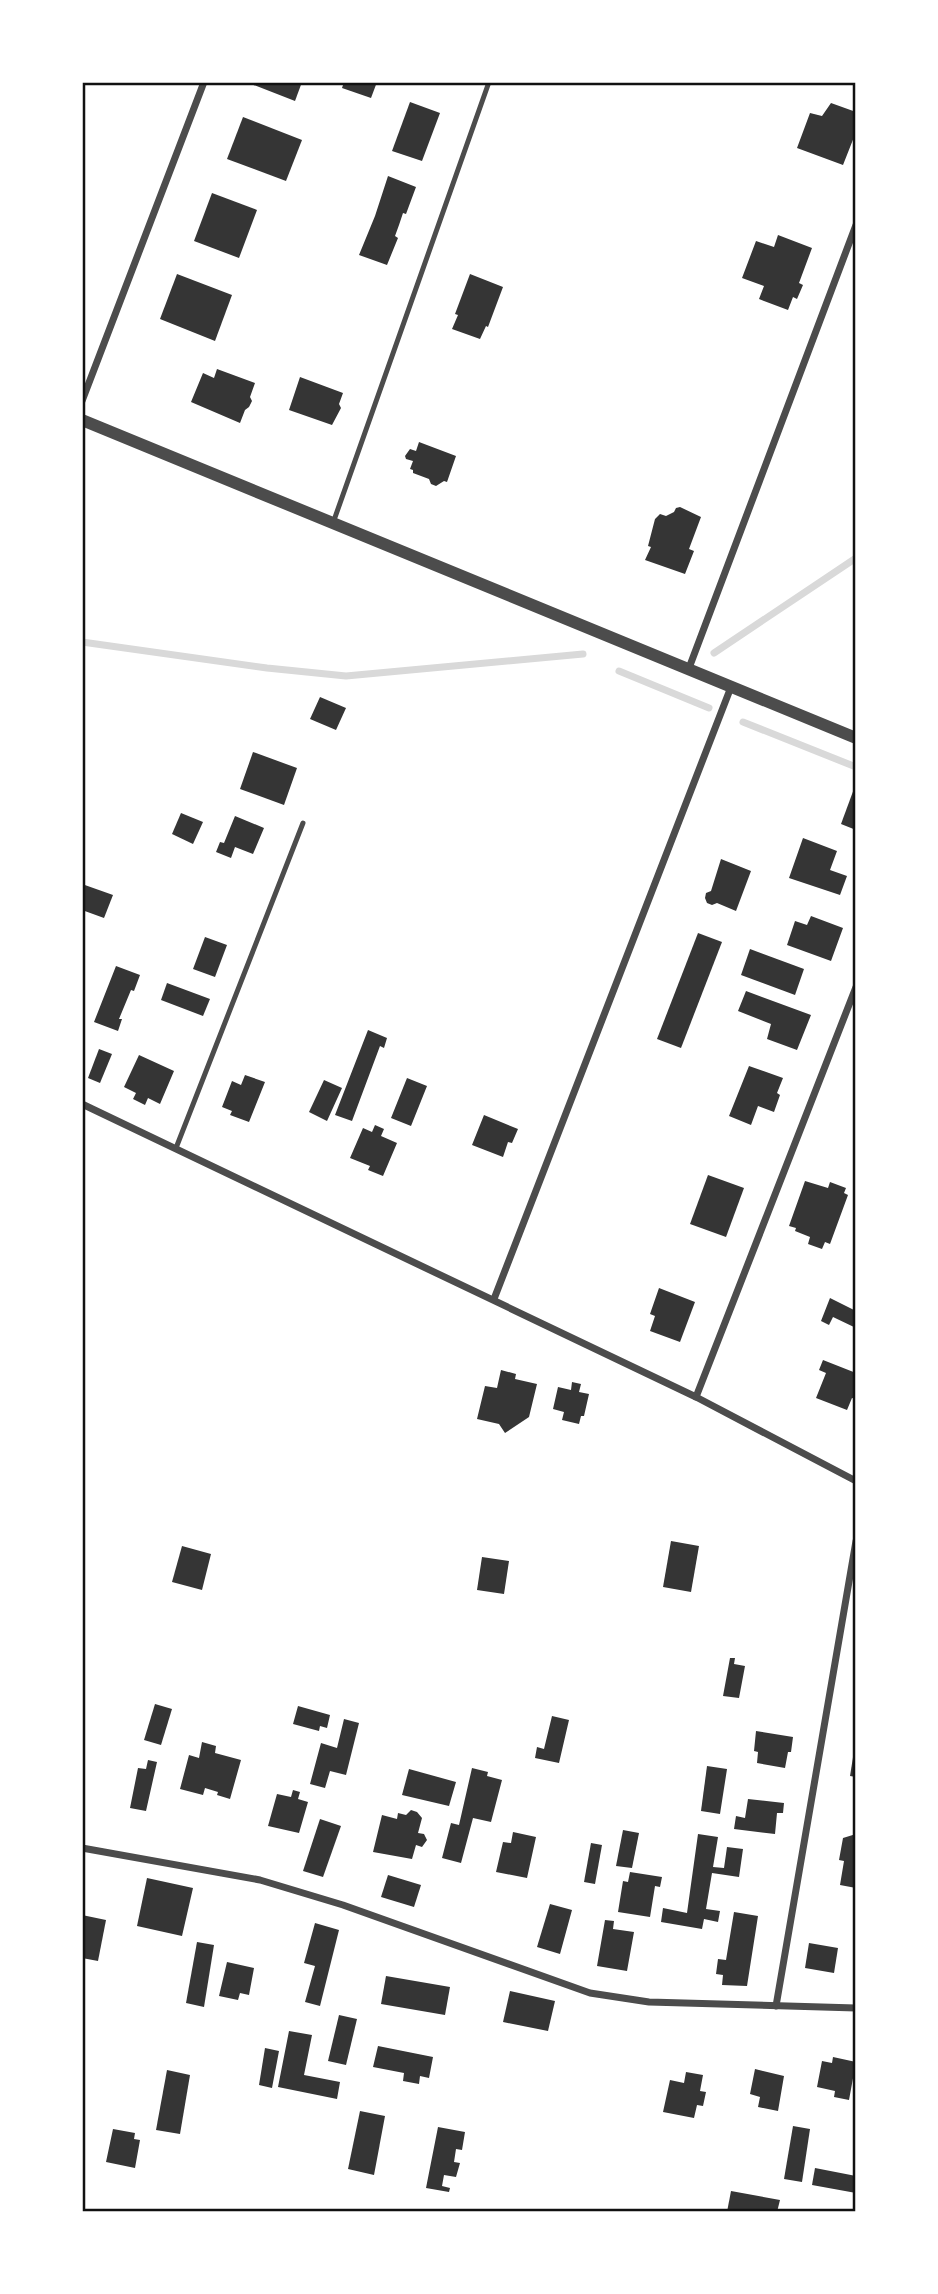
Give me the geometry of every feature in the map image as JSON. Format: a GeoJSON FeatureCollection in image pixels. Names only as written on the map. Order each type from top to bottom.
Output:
{"type":"FeatureCollection","features":[{"type":"Feature","properties":{"kind":"street"},"geometry":{"type":"LineString","coordinates":[[82,401],[204,82]]}},
{"type":"Feature","properties":{"kind":"street"},"geometry":{"type":"LineString","coordinates":[[688,668],[856,225]]}},
{"type":"Feature","properties":{"kind":"street"},"geometry":{"type":"LineString","coordinates":[[82,420],[856,738]]}},
{"type":"Feature","properties":{"kind":"street"},"geometry":{"type":"LineString","coordinates":[[494,1299],[731,687]]}},
{"type":"Feature","properties":{"kind":"street"},"geometry":{"type":"LineString","coordinates":[[696,1396],[856,987]]}},
{"type":"Feature","properties":{"kind":"street"},"geometry":{"type":"LineString","coordinates":[[82,1104],[696,1396],[856,1481]]}},
{"type":"Feature","properties":{"kind":"street"},"geometry":{"type":"LineString","coordinates":[[776,2006],[856,1541]]}},
{"type":"Feature","properties":{"kind":"street"},"geometry":{"type":"LineString","coordinates":[[82,1848],[260,1880],[343,1905],[590,1993],[649,2002],[856,2008]]}},
{"type":"Feature","properties":{"kind":"lane"},"geometry":{"type":"LineString","coordinates":[[333,523],[489,82]]}},
{"type":"Feature","properties":{"kind":"lane"},"geometry":{"type":"LineString","coordinates":[[176,1148],[303,823]]}},
{"type":"Feature","properties":{"kind":"building"},"geometry":{"type":"Polygon","coordinates":[[[246,82],[302,82],[295,101],[246,82]]]}},
{"type":"Feature","properties":{"kind":"building"},"geometry":{"type":"Polygon","coordinates":[[[344,82],[377,82],[371,98],[342,88],[344,82]]]}},
{"type":"Feature","properties":{"kind":"building"},"geometry":{"type":"Polygon","coordinates":[[[410,102],[440,113],[422,161],[392,151],[410,102]]]}},
{"type":"Feature","properties":{"kind":"building"},"geometry":{"type":"Polygon","coordinates":[[[831,103],[856,112],[853,128],[856,132],[843,165],[797,148],[810,113],[822,116],[831,103]]]}},
{"type":"Feature","properties":{"kind":"building"},"geometry":{"type":"Polygon","coordinates":[[[243,117],[302,140],[286,181],[227,159],[243,117]]]}},
{"type":"Feature","properties":{"kind":"building"},"geometry":{"type":"Polygon","coordinates":[[[388,176],[416,187],[406,214],[403,213],[395,236],[398,238],[387,265],[359,255],[388,176]]]}},
{"type":"Feature","properties":{"kind":"building"},"geometry":{"type":"Polygon","coordinates":[[[212,193],[257,210],[239,258],[194,241],[212,193]]]}},
{"type":"Feature","properties":{"kind":"building"},"geometry":{"type":"Polygon","coordinates":[[[778,235],[812,248],[799,283],[803,285],[797,299],[793,297],[788,310],[759,299],[764,286],[742,278],[756,241],[774,247],[778,235]]]}},
{"type":"Feature","properties":{"kind":"building"},"geometry":{"type":"Polygon","coordinates":[[[177,274],[232,295],[215,341],[160,319],[177,274]]]}},
{"type":"Feature","properties":{"kind":"building"},"geometry":{"type":"Polygon","coordinates":[[[470,274],[503,287],[488,327],[486,326],[480,339],[452,329],[470,274]]]}},
{"type":"Feature","properties":{"kind":"building"},"geometry":{"type":"Polygon","coordinates":[[[217,369],[255,383],[250,397],[252,401],[240,423],[191,402],[203,373],[214,378],[217,369]]]}},
{"type":"Feature","properties":{"kind":"building"},"geometry":{"type":"Polygon","coordinates":[[[300,377],[343,393],[339,404],[341,408],[332,425],[289,410],[300,377]]]}},
{"type":"Feature","properties":{"kind":"building"},"geometry":{"type":"Polygon","coordinates":[[[419,442],[456,456],[447,482],[436,486],[410,469],[413,461],[405,456],[410,449],[416,451],[419,442]]]}},
{"type":"Feature","properties":{"kind":"building"},"geometry":{"type":"Polygon","coordinates":[[[680,507],[701,517],[689,549],[694,551],[685,574],[645,560],[651,547],[648,546],[655,519],[660,514],[666,516],[680,507]]]}},
{"type":"Feature","properties":{"kind":"building"},"geometry":{"type":"Polygon","coordinates":[[[320,697],[346,708],[336,730],[310,719],[320,697]]]}},
{"type":"Feature","properties":{"kind":"building"},"geometry":{"type":"Polygon","coordinates":[[[253,752],[297,768],[284,805],[240,789],[253,752]]]}},
{"type":"Feature","properties":{"kind":"building"},"geometry":{"type":"Polygon","coordinates":[[[856,786],[856,830],[841,824],[856,786]]]}},
{"type":"Feature","properties":{"kind":"building"},"geometry":{"type":"Polygon","coordinates":[[[181,813],[203,822],[193,844],[172,834],[181,813]]]}},
{"type":"Feature","properties":{"kind":"building"},"geometry":{"type":"Polygon","coordinates":[[[235,816],[264,828],[253,854],[235,847],[231,858],[216,852],[220,842],[224,843],[235,816]]]}},
{"type":"Feature","properties":{"kind":"building"},"geometry":{"type":"Polygon","coordinates":[[[803,838],[837,851],[830,870],[847,876],[840,895],[789,878],[803,838]]]}},
{"type":"Feature","properties":{"kind":"building"},"geometry":{"type":"Polygon","coordinates":[[[721,859],[751,871],[736,911],[717,903],[707,903],[705,898],[706,893],[711,891],[721,859]]]}},
{"type":"Feature","properties":{"kind":"building"},"geometry":{"type":"Polygon","coordinates":[[[82,884],[113,895],[104,918],[82,910],[82,884]]]}},
{"type":"Feature","properties":{"kind":"building"},"geometry":{"type":"Polygon","coordinates":[[[811,916],[843,928],[831,961],[787,945],[795,921],[807,925],[811,916]]]}},
{"type":"Feature","properties":{"kind":"building"},"geometry":{"type":"Polygon","coordinates":[[[698,933],[722,942],[681,1048],[657,1039],[698,933]]]}},
{"type":"Feature","properties":{"kind":"building"},"geometry":{"type":"Polygon","coordinates":[[[205,937],[227,945],[215,977],[193,969],[205,937]]]}},
{"type":"Feature","properties":{"kind":"building"},"geometry":{"type":"Polygon","coordinates":[[[750,949],[804,969],[795,995],[741,975],[750,949]]]}},
{"type":"Feature","properties":{"kind":"building"},"geometry":{"type":"Polygon","coordinates":[[[116,966],[140,975],[119,1019],[122,1019],[118,1031],[94,1022],[116,966]]]}},
{"type":"Feature","properties":{"kind":"building"},"geometry":{"type":"Polygon","coordinates":[[[167,983],[210,999],[203,1016],[161,1000],[167,983]]]}},
{"type":"Feature","properties":{"kind":"building"},"geometry":{"type":"Polygon","coordinates":[[[746,991],[811,1015],[797,1050],[767,1039],[771,1024],[738,1011],[746,991]]]}},
{"type":"Feature","properties":{"kind":"building"},"geometry":{"type":"Polygon","coordinates":[[[368,1030],[387,1038],[384,1048],[380,1046],[352,1121],[335,1115],[368,1030]]]}},
{"type":"Feature","properties":{"kind":"building"},"geometry":{"type":"Polygon","coordinates":[[[99,1049],[112,1054],[100,1083],[88,1078],[99,1049]]]}},
{"type":"Feature","properties":{"kind":"building"},"geometry":{"type":"Polygon","coordinates":[[[139,1055],[174,1071],[160,1104],[148,1098],[145,1105],[133,1099],[136,1093],[124,1087],[139,1055]]]}},
{"type":"Feature","properties":{"kind":"building"},"geometry":{"type":"Polygon","coordinates":[[[749,1066],[783,1078],[774,1112],[758,1106],[751,1125],[729,1116],[749,1066]]]}},
{"type":"Feature","properties":{"kind":"building"},"geometry":{"type":"Polygon","coordinates":[[[245,1075],[265,1082],[249,1122],[230,1115],[232,1111],[222,1107],[232,1081],[241,1085],[245,1075]]]}},
{"type":"Feature","properties":{"kind":"building"},"geometry":{"type":"Polygon","coordinates":[[[407,1078],[427,1086],[411,1126],[391,1118],[407,1078]]]}},
{"type":"Feature","properties":{"kind":"building"},"geometry":{"type":"Polygon","coordinates":[[[324,1080],[342,1088],[327,1121],[309,1112],[324,1080]]]}},
{"type":"Feature","properties":{"kind":"building"},"geometry":{"type":"Polygon","coordinates":[[[484,1115],[518,1129],[512,1143],[508,1142],[503,1157],[472,1145],[484,1115]]]}},
{"type":"Feature","properties":{"kind":"building"},"geometry":{"type":"Polygon","coordinates":[[[375,1125],[384,1129],[381,1136],[397,1143],[383,1176],[368,1170],[370,1166],[350,1158],[363,1128],[372,1132],[375,1125]]]}},
{"type":"Feature","properties":{"kind":"building"},"geometry":{"type":"Polygon","coordinates":[[[708,1175],[744,1188],[726,1237],[690,1224],[708,1175]]]}},
{"type":"Feature","properties":{"kind":"building"},"geometry":{"type":"Polygon","coordinates":[[[805,1181],[828,1188],[830,1182],[846,1188],[844,1193],[848,1195],[830,1244],[825,1242],[822,1249],[808,1244],[810,1237],[789,1226],[805,1181]]]}},
{"type":"Feature","properties":{"kind":"building"},"geometry":{"type":"Polygon","coordinates":[[[659,1288],[695,1302],[680,1342],[650,1331],[655,1316],[650,1314],[659,1288]]]}},
{"type":"Feature","properties":{"kind":"building"},"geometry":{"type":"Polygon","coordinates":[[[830,1298],[856,1311],[856,1328],[833,1317],[829,1325],[821,1321],[830,1298]]]}},
{"type":"Feature","properties":{"kind":"building"},"geometry":{"type":"Polygon","coordinates":[[[823,1360],[856,1373],[856,1399],[852,1398],[847,1410],[816,1398],[826,1373],[819,1370],[823,1360]]]}},
{"type":"Feature","properties":{"kind":"building"},"geometry":{"type":"Polygon","coordinates":[[[501,1370],[516,1374],[515,1379],[537,1384],[529,1417],[505,1433],[499,1424],[477,1419],[485,1386],[497,1388],[501,1370]]]}},
{"type":"Feature","properties":{"kind":"building"},"geometry":{"type":"Polygon","coordinates":[[[572,1382],[581,1384],[579,1392],[589,1394],[584,1416],[581,1416],[579,1424],[562,1420],[564,1412],[553,1409],[558,1387],[571,1390],[572,1382]]]}},
{"type":"Feature","properties":{"kind":"building"},"geometry":{"type":"Polygon","coordinates":[[[671,1541],[699,1546],[691,1592],[663,1587],[671,1541]]]}},
{"type":"Feature","properties":{"kind":"building"},"geometry":{"type":"Polygon","coordinates":[[[182,1546],[211,1554],[202,1590],[172,1582],[182,1546]]]}},
{"type":"Feature","properties":{"kind":"building"},"geometry":{"type":"Polygon","coordinates":[[[482,1557],[509,1561],[504,1594],[477,1590],[482,1557]]]}},
{"type":"Feature","properties":{"kind":"building"},"geometry":{"type":"Polygon","coordinates":[[[730,1658],[735,1658],[734,1664],[745,1666],[739,1698],[723,1696],[730,1658]]]}},
{"type":"Feature","properties":{"kind":"building"},"geometry":{"type":"Polygon","coordinates":[[[155,1704],[172,1709],[161,1745],[144,1740],[155,1704]]]}},
{"type":"Feature","properties":{"kind":"building"},"geometry":{"type":"Polygon","coordinates":[[[298,1706],[330,1715],[327,1728],[320,1726],[319,1731],[293,1724],[298,1706]]]}},
{"type":"Feature","properties":{"kind":"building"},"geometry":{"type":"Polygon","coordinates":[[[552,1716],[569,1720],[559,1763],[535,1758],[537,1747],[544,1749],[552,1716]]]}},
{"type":"Feature","properties":{"kind":"building"},"geometry":{"type":"Polygon","coordinates":[[[344,1719],[359,1723],[346,1775],[330,1771],[325,1788],[310,1784],[321,1743],[337,1748],[344,1719]]]}},
{"type":"Feature","properties":{"kind":"building"},"geometry":{"type":"Polygon","coordinates":[[[756,1731],[793,1737],[785,1768],[757,1763],[758,1752],[754,1751],[756,1731]]]}},
{"type":"Feature","properties":{"kind":"building"},"geometry":{"type":"Polygon","coordinates":[[[202,1742],[216,1746],[215,1753],[241,1760],[230,1799],[205,1788],[203,1795],[180,1789],[189,1755],[199,1758],[202,1742]]]}},
{"type":"Feature","properties":{"kind":"building"},"geometry":{"type":"Polygon","coordinates":[[[856,1751],[856,1777],[850,1776],[856,1751]]]}},
{"type":"Feature","properties":{"kind":"building"},"geometry":{"type":"Polygon","coordinates":[[[148,1760],[157,1762],[146,1811],[130,1808],[138,1768],[146,1769],[148,1760]]]}},
{"type":"Feature","properties":{"kind":"building"},"geometry":{"type":"Polygon","coordinates":[[[707,1766],[727,1769],[720,1814],[701,1811],[707,1766]]]}},
{"type":"Feature","properties":{"kind":"building"},"geometry":{"type":"Polygon","coordinates":[[[472,1768],[488,1772],[487,1776],[502,1780],[491,1822],[473,1818],[461,1863],[442,1858],[451,1823],[459,1825],[472,1768]]]}},
{"type":"Feature","properties":{"kind":"building"},"geometry":{"type":"Polygon","coordinates":[[[409,1769],[456,1782],[449,1806],[402,1795],[409,1769]]]}},
{"type":"Feature","properties":{"kind":"building"},"geometry":{"type":"Polygon","coordinates":[[[293,1790],[300,1792],[298,1799],[308,1802],[299,1833],[268,1826],[277,1794],[291,1797],[293,1790]]]}},
{"type":"Feature","properties":{"kind":"building"},"geometry":{"type":"Polygon","coordinates":[[[748,1799],[784,1803],[783,1813],[777,1813],[775,1834],[734,1829],[736,1816],[745,1818],[748,1799]]]}},
{"type":"Feature","properties":{"kind":"building"},"geometry":{"type":"Polygon","coordinates":[[[411,1810],[422,1818],[418,1833],[424,1834],[427,1840],[422,1847],[416,1845],[412,1859],[373,1852],[382,1815],[397,1819],[398,1813],[406,1815],[411,1810]]]}},
{"type":"Feature","properties":{"kind":"building"},"geometry":{"type":"Polygon","coordinates":[[[320,1819],[341,1826],[323,1877],[303,1871],[320,1819]]]}},
{"type":"Feature","properties":{"kind":"building"},"geometry":{"type":"Polygon","coordinates":[[[623,1830],[639,1833],[632,1868],[616,1866],[623,1830]]]}},
{"type":"Feature","properties":{"kind":"building"},"geometry":{"type":"Polygon","coordinates":[[[513,1832],[536,1837],[527,1878],[496,1872],[503,1842],[511,1843],[513,1832]]]}},
{"type":"Feature","properties":{"kind":"building"},"geometry":{"type":"Polygon","coordinates":[[[698,1834],[718,1837],[713,1867],[724,1868],[727,1847],[743,1849],[739,1877],[712,1873],[706,1909],[720,1911],[718,1922],[704,1919],[702,1929],[661,1922],[663,1908],[687,1913],[698,1834]]]}},
{"type":"Feature","properties":{"kind":"building"},"geometry":{"type":"Polygon","coordinates":[[[856,1834],[856,1888],[840,1885],[844,1861],[839,1860],[843,1838],[856,1834]]]}},
{"type":"Feature","properties":{"kind":"building"},"geometry":{"type":"Polygon","coordinates":[[[591,1843],[602,1845],[595,1884],[584,1882],[591,1843]]]}},
{"type":"Feature","properties":{"kind":"building"},"geometry":{"type":"Polygon","coordinates":[[[630,1872],[662,1877],[660,1887],[655,1886],[650,1917],[618,1912],[623,1881],[628,1882],[630,1872]]]}},
{"type":"Feature","properties":{"kind":"building"},"geometry":{"type":"Polygon","coordinates":[[[388,1875],[421,1885],[414,1907],[381,1897],[388,1875]]]}},
{"type":"Feature","properties":{"kind":"building"},"geometry":{"type":"Polygon","coordinates":[[[147,1878],[193,1888],[182,1936],[137,1926],[147,1878]]]}},
{"type":"Feature","properties":{"kind":"building"},"geometry":{"type":"Polygon","coordinates":[[[550,1904],[572,1910],[560,1954],[537,1947],[550,1904]]]}},
{"type":"Feature","properties":{"kind":"building"},"geometry":{"type":"Polygon","coordinates":[[[734,1912],[758,1916],[747,1986],[722,1985],[723,1975],[716,1974],[718,1959],[726,1960],[734,1912]]]}},
{"type":"Feature","properties":{"kind":"building"},"geometry":{"type":"Polygon","coordinates":[[[82,1915],[106,1920],[98,1961],[82,1958],[82,1915]]]}},
{"type":"Feature","properties":{"kind":"building"},"geometry":{"type":"Polygon","coordinates":[[[605,1920],[614,1921],[613,1929],[634,1932],[627,1971],[597,1966],[605,1920]]]}},
{"type":"Feature","properties":{"kind":"building"},"geometry":{"type":"Polygon","coordinates":[[[315,1923],[339,1930],[320,2006],[305,2002],[315,1966],[304,1963],[315,1923]]]}},
{"type":"Feature","properties":{"kind":"building"},"geometry":{"type":"Polygon","coordinates":[[[197,1942],[214,1945],[204,2007],[186,2003],[197,1942]]]}},
{"type":"Feature","properties":{"kind":"building"},"geometry":{"type":"Polygon","coordinates":[[[809,1943],[838,1948],[834,1973],[805,1968],[809,1943]]]}},
{"type":"Feature","properties":{"kind":"building"},"geometry":{"type":"Polygon","coordinates":[[[227,1962],[254,1968],[249,1995],[240,1993],[238,2000],[219,1996],[227,1962]]]}},
{"type":"Feature","properties":{"kind":"building"},"geometry":{"type":"Polygon","coordinates":[[[386,1976],[450,1987],[445,2015],[381,2004],[386,1976]]]}},
{"type":"Feature","properties":{"kind":"building"},"geometry":{"type":"Polygon","coordinates":[[[510,1991],[555,2001],[548,2031],[503,2022],[510,1991]]]}},
{"type":"Feature","properties":{"kind":"building"},"geometry":{"type":"Polygon","coordinates":[[[339,2015],[357,2019],[346,2065],[328,2061],[339,2015]]]}},
{"type":"Feature","properties":{"kind":"building"},"geometry":{"type":"Polygon","coordinates":[[[289,2031],[312,2035],[304,2075],[340,2082],[337,2099],[278,2087],[289,2031]]]}},
{"type":"Feature","properties":{"kind":"building"},"geometry":{"type":"Polygon","coordinates":[[[378,2046],[433,2057],[429,2078],[420,2076],[419,2084],[403,2081],[404,2073],[373,2067],[378,2046]]]}},
{"type":"Feature","properties":{"kind":"building"},"geometry":{"type":"Polygon","coordinates":[[[265,2048],[279,2051],[272,2088],[259,2085],[265,2048]]]}},
{"type":"Feature","properties":{"kind":"building"},"geometry":{"type":"Polygon","coordinates":[[[833,2057],[856,2062],[849,2100],[834,2097],[835,2091],[817,2087],[822,2061],[832,2063],[833,2057]]]}},
{"type":"Feature","properties":{"kind":"building"},"geometry":{"type":"Polygon","coordinates":[[[755,2069],[784,2076],[778,2111],[758,2107],[760,2097],[750,2094],[755,2069]]]}},
{"type":"Feature","properties":{"kind":"building"},"geometry":{"type":"Polygon","coordinates":[[[167,2070],[190,2075],[180,2134],[156,2130],[167,2070]]]}},
{"type":"Feature","properties":{"kind":"building"},"geometry":{"type":"Polygon","coordinates":[[[686,2072],[703,2075],[700,2091],[706,2092],[703,2106],[697,2105],[694,2118],[663,2112],[670,2080],[684,2083],[686,2072]]]}},
{"type":"Feature","properties":{"kind":"building"},"geometry":{"type":"Polygon","coordinates":[[[360,2111],[385,2116],[374,2175],[348,2169],[360,2111]]]}},
{"type":"Feature","properties":{"kind":"building"},"geometry":{"type":"Polygon","coordinates":[[[793,2126],[810,2129],[802,2182],[784,2179],[793,2126]]]}},
{"type":"Feature","properties":{"kind":"building"},"geometry":{"type":"Polygon","coordinates":[[[438,2127],[465,2132],[462,2150],[456,2149],[454,2162],[460,2163],[456,2177],[444,2175],[442,2186],[450,2188],[449,2192],[426,2188],[438,2127]]]}},
{"type":"Feature","properties":{"kind":"building"},"geometry":{"type":"Polygon","coordinates":[[[113,2129],[135,2133],[134,2139],[140,2140],[135,2168],[106,2162],[113,2129]]]}},
{"type":"Feature","properties":{"kind":"building"},"geometry":{"type":"Polygon","coordinates":[[[815,2168],[856,2176],[856,2193],[812,2185],[815,2168]]]}},
{"type":"Feature","properties":{"kind":"building"},"geometry":{"type":"Polygon","coordinates":[[[731,2191],[780,2200],[777,2212],[727,2212],[731,2191]]]}},
{"type":"Feature","properties":{"kind":"waterway"},"geometry":{"type":"LineString","coordinates":[[714,653],[856,558]]}},
{"type":"Feature","properties":{"kind":"waterway"},"geometry":{"type":"LineString","coordinates":[[82,642],[267,668],[346,676],[583,654]]}},
{"type":"Feature","properties":{"kind":"waterway"},"geometry":{"type":"LineString","coordinates":[[619,671],[709,708]]}},
{"type":"Feature","properties":{"kind":"waterway"},"geometry":{"type":"LineString","coordinates":[[743,722],[856,767]]}}]}
